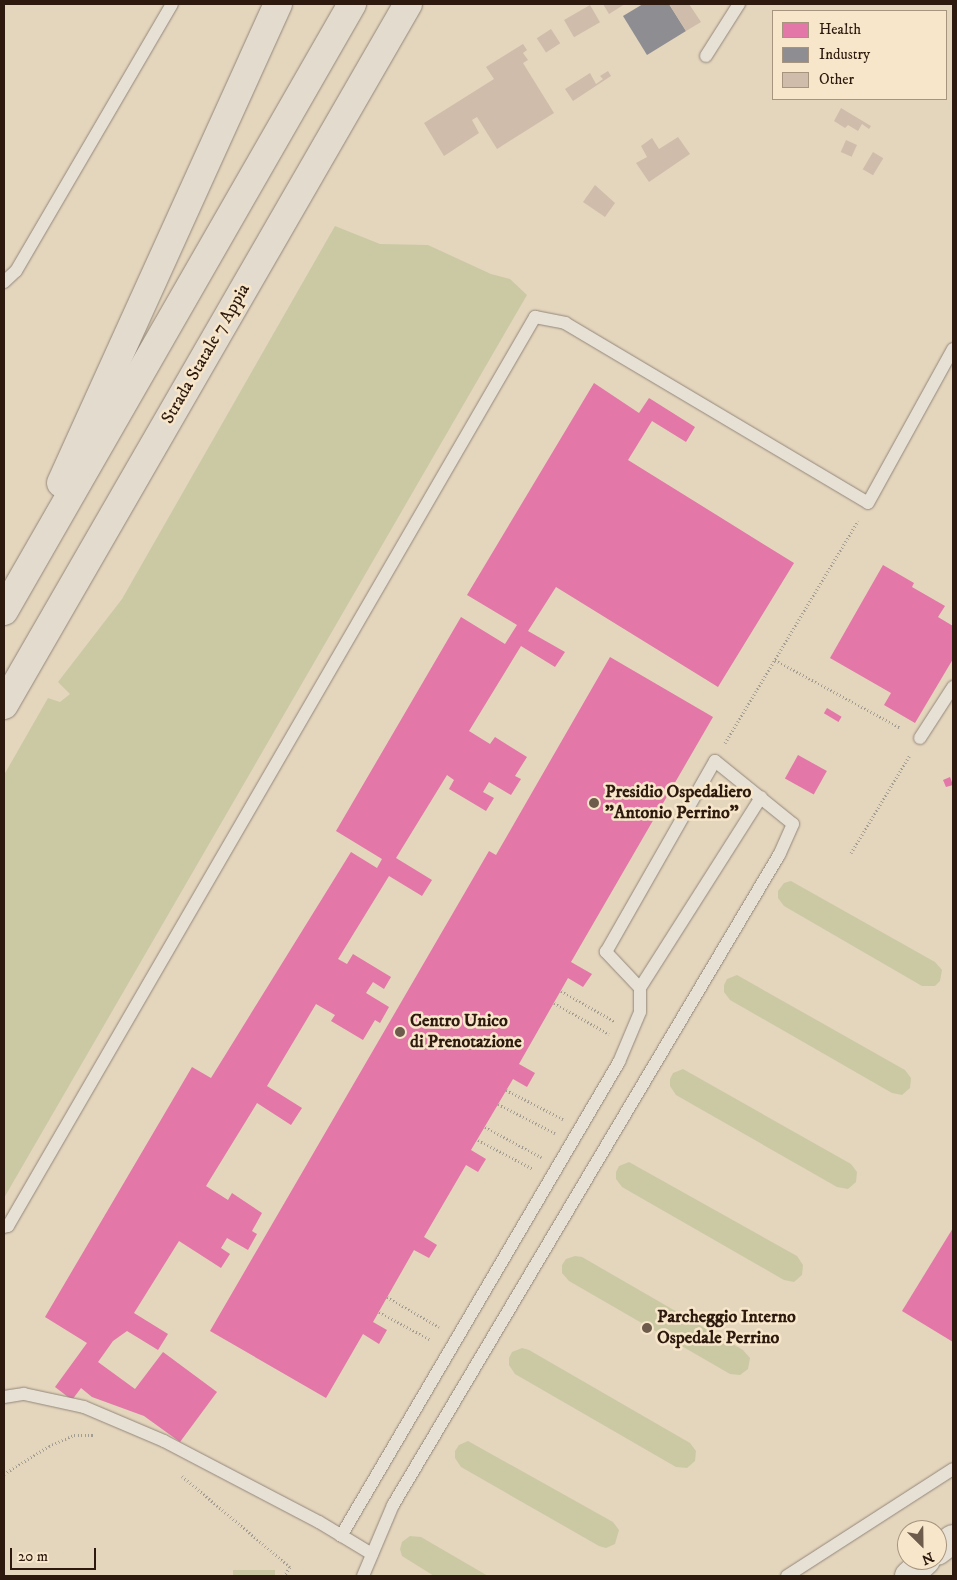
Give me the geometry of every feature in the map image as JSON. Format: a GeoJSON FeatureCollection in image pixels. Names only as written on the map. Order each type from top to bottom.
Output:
{"type":"FeatureCollection","features":[{"type":"Feature","properties":{"kind":"highway"},"geometry":{"type":"LineString","coordinates":[[9,602],[83,428],[278,4]]}},
{"type":"Feature","properties":{"kind":"highway"},"geometry":{"type":"LineString","coordinates":[[9,602],[352,4]]}},
{"type":"Feature","properties":{"kind":"highway","name":"Strada Statale 7 Appia"},"geometry":{"type":"LineString","coordinates":[[4,705],[408,4]]}},
{"type":"Feature","properties":{"kind":"lane"},"geometry":{"type":"LineString","coordinates":[[4,282],[16,270],[172,4]]}},
{"type":"Feature","properties":{"kind":"lane"},"geometry":{"type":"LineString","coordinates":[[706,56],[739,4]]}},
{"type":"Feature","properties":{"kind":"lane"},"geometry":{"type":"LineString","coordinates":[[4,1227],[8,1226],[535,317],[565,323],[868,504],[953,349]]}},
{"type":"Feature","properties":{"kind":"lane"},"geometry":{"type":"LineString","coordinates":[[920,738],[953,687]]}},
{"type":"Feature","properties":{"kind":"lane"},"geometry":{"type":"LineString","coordinates":[[362,1576],[392,1505],[778,855],[793,824],[715,761],[606,952],[640,988]]}},
{"type":"Feature","properties":{"kind":"lane"},"geometry":{"type":"LineString","coordinates":[[341,1536],[619,1062],[640,1012],[640,988],[761,797]]}},
{"type":"Feature","properties":{"kind":"lane"},"geometry":{"type":"LineString","coordinates":[[4,1397],[24,1394],[84,1407],[164,1441],[372,1554]]}},
{"type":"Feature","properties":{"kind":"lane"},"geometry":{"type":"LineString","coordinates":[[788,1576],[953,1469]]}},
{"type":"Feature","properties":{"kind":"path"},"geometry":{"type":"LineString","coordinates":[[715,761],[868,504]]}},
{"type":"Feature","properties":{"kind":"path"},"geometry":{"type":"LineString","coordinates":[[775,660],[920,738],[851,853]]}},
{"type":"Feature","properties":{"kind":"path"},"geometry":{"type":"LineString","coordinates":[[561,991],[619,1024]]}},
{"type":"Feature","properties":{"kind":"path"},"geometry":{"type":"LineString","coordinates":[[554,1003],[612,1036]]}},
{"type":"Feature","properties":{"kind":"path"},"geometry":{"type":"LineString","coordinates":[[506,1090],[563,1120]]}},
{"type":"Feature","properties":{"kind":"path"},"geometry":{"type":"LineString","coordinates":[[498,1104],[556,1133]]}},
{"type":"Feature","properties":{"kind":"path"},"geometry":{"type":"LineString","coordinates":[[485,1127],[542,1157]]}},
{"type":"Feature","properties":{"kind":"path"},"geometry":{"type":"LineString","coordinates":[[478,1140],[534,1169]]}},
{"type":"Feature","properties":{"kind":"path"},"geometry":{"type":"LineString","coordinates":[[387,1297],[442,1328]]}},
{"type":"Feature","properties":{"kind":"path"},"geometry":{"type":"LineString","coordinates":[[379,1312],[434,1342]]}},
{"type":"Feature","properties":{"kind":"path"},"geometry":{"type":"LineString","coordinates":[[4,1474],[49,1446],[74,1435],[100,1435]]}},
{"type":"Feature","properties":{"kind":"path"},"geometry":{"type":"LineString","coordinates":[[179,1474],[290,1567],[284,1576]]}},
{"type":"Feature","properties":{"kind":"shaded area"},"geometry":{"type":"Polygon","coordinates":[[[335,226],[380,244],[428,245],[491,274],[510,279],[527,295],[4,1198],[4,775],[48,698],[60,702],[70,694],[58,682],[122,599],[335,226]]]}},
{"type":"Feature","properties":{"kind":"shaded area"},"geometry":{"type":"Polygon","coordinates":[[[791,881],[935,962],[942,970],[940,981],[935,986],[922,986],[784,906],[778,898],[778,891],[784,883],[791,881]]]}},
{"type":"Feature","properties":{"kind":"shaded area"},"geometry":{"type":"Polygon","coordinates":[[[737,975],[905,1070],[911,1078],[910,1088],[902,1095],[892,1093],[730,1000],[724,992],[724,985],[727,979],[737,975]]]}},
{"type":"Feature","properties":{"kind":"shaded area"},"geometry":{"type":"Polygon","coordinates":[[[683,1069],[851,1164],[857,1172],[856,1182],[848,1189],[837,1187],[676,1095],[670,1086],[670,1079],[673,1073],[683,1069]]]}},
{"type":"Feature","properties":{"kind":"shaded area"},"geometry":{"type":"Polygon","coordinates":[[[629,1162],[797,1256],[803,1265],[802,1275],[794,1282],[784,1280],[622,1187],[616,1179],[616,1172],[619,1166],[629,1162]]]}},
{"type":"Feature","properties":{"kind":"shaded area"},"geometry":{"type":"Polygon","coordinates":[[[575,1256],[582,1257],[743,1350],[750,1358],[748,1369],[740,1375],[730,1374],[569,1281],[562,1273],[562,1265],[566,1259],[575,1256]]]}},
{"type":"Feature","properties":{"kind":"shaded area"},"geometry":{"type":"Polygon","coordinates":[[[522,1348],[529,1350],[690,1443],[696,1451],[695,1461],[687,1468],[676,1467],[515,1374],[509,1365],[509,1358],[512,1352],[522,1348]]]}},
{"type":"Feature","properties":{"kind":"shaded area"},"geometry":{"type":"Polygon","coordinates":[[[468,1441],[613,1522],[619,1530],[615,1544],[606,1548],[599,1546],[461,1467],[455,1458],[455,1451],[459,1445],[468,1441]]]}},
{"type":"Feature","properties":{"kind":"shaded area"},"geometry":{"type":"Polygon","coordinates":[[[410,1536],[421,1537],[488,1576],[434,1576],[402,1556],[400,1549],[402,1542],[410,1536]]]}},
{"type":"Feature","properties":{"kind":"shaded area"},"geometry":{"type":"Polygon","coordinates":[[[233,1570],[275,1570],[275,1576],[233,1576],[233,1570]]]}},
{"type":"Feature","properties":{"kind":"building: Health"},"geometry":{"type":"Polygon","coordinates":[[[594,383],[639,413],[649,398],[695,427],[686,442],[652,421],[628,460],[794,563],[718,687],[556,587],[528,631],[565,652],[555,667],[521,646],[469,731],[490,744],[495,737],[527,757],[515,776],[521,779],[511,795],[489,782],[483,792],[494,798],[486,811],[449,789],[454,780],[447,775],[396,858],[432,880],[422,896],[389,876],[338,959],[347,964],[353,954],[391,977],[384,989],[373,982],[366,993],[389,1007],[380,1023],[375,1020],[363,1040],[331,1021],[335,1015],[316,1004],[267,1086],[302,1108],[291,1125],[257,1103],[206,1186],[228,1200],[232,1193],[262,1213],[252,1231],[257,1234],[248,1250],[227,1238],[221,1248],[230,1254],[221,1268],[179,1241],[134,1313],[168,1334],[158,1350],[127,1331],[113,1341],[98,1362],[135,1389],[163,1352],[217,1392],[180,1442],[144,1416],[92,1397],[81,1388],[72,1400],[55,1387],[87,1343],[45,1317],[192,1067],[211,1078],[351,852],[377,868],[382,859],[336,831],[461,617],[505,644],[517,625],[467,595],[594,383]]]}},
{"type":"Feature","properties":{"kind":"building: Health"},"geometry":{"type":"Polygon","coordinates":[[[883,565],[914,583],[912,587],[945,606],[938,617],[953,626],[953,659],[915,723],[884,705],[891,693],[830,658],[883,565]]]}},
{"type":"Feature","properties":{"kind":"building: Health"},"geometry":{"type":"Polygon","coordinates":[[[610,657],[713,717],[571,962],[592,974],[583,987],[568,978],[519,1064],[535,1073],[527,1087],[513,1079],[471,1150],[486,1159],[478,1172],[466,1165],[424,1237],[437,1245],[429,1258],[414,1250],[373,1322],[387,1330],[379,1344],[363,1334],[326,1398],[210,1331],[489,851],[496,855],[610,657]]]}},
{"type":"Feature","properties":{"kind":"building: Health"},"geometry":{"type":"Polygon","coordinates":[[[827,708],[842,717],[838,722],[824,713],[827,708]]]}},
{"type":"Feature","properties":{"kind":"building: Health"},"geometry":{"type":"Polygon","coordinates":[[[798,755],[827,771],[814,795],[785,779],[798,755]]]}},
{"type":"Feature","properties":{"kind":"building: Health"},"geometry":{"type":"Polygon","coordinates":[[[950,777],[953,785],[946,787],[943,780],[950,777]]]}},
{"type":"Feature","properties":{"kind":"building: Health"},"geometry":{"type":"Polygon","coordinates":[[[953,1228],[953,1342],[902,1311],[953,1228]]]}},
{"type":"Feature","properties":{"kind":"building: Industry"},"geometry":{"type":"Polygon","coordinates":[[[643,4],[669,4],[686,31],[647,55],[623,16],[643,4]]]}},
{"type":"Feature","properties":{"kind":"building: Other"},"geometry":{"type":"Polygon","coordinates":[[[603,4],[625,4],[609,14],[603,4]]]}},
{"type":"Feature","properties":{"kind":"building: Other"},"geometry":{"type":"Polygon","coordinates":[[[669,4],[689,4],[701,22],[686,31],[669,4]]]}},
{"type":"Feature","properties":{"kind":"building: Other"},"geometry":{"type":"Polygon","coordinates":[[[590,5],[600,22],[574,37],[564,20],[590,5]]]}},
{"type":"Feature","properties":{"kind":"building: Other"},"geometry":{"type":"Polygon","coordinates":[[[551,29],[560,43],[546,53],[537,38],[551,29]]]}},
{"type":"Feature","properties":{"kind":"building: Other"},"geometry":{"type":"Polygon","coordinates":[[[523,44],[527,50],[523,53],[528,60],[523,63],[554,113],[497,149],[477,117],[472,120],[479,133],[444,156],[424,123],[494,79],[486,67],[523,44]]]}},
{"type":"Feature","properties":{"kind":"building: Other"},"geometry":{"type":"Polygon","coordinates":[[[608,71],[611,76],[573,101],[565,89],[590,73],[596,84],[603,79],[600,76],[608,71]]]}},
{"type":"Feature","properties":{"kind":"building: Other"},"geometry":{"type":"Polygon","coordinates":[[[841,108],[871,126],[869,129],[862,124],[858,131],[848,125],[845,128],[834,121],[841,108]]]}},
{"type":"Feature","properties":{"kind":"building: Other"},"geometry":{"type":"Polygon","coordinates":[[[678,137],[690,154],[649,182],[636,163],[647,157],[641,146],[652,138],[659,149],[678,137]]]}},
{"type":"Feature","properties":{"kind":"building: Other"},"geometry":{"type":"Polygon","coordinates":[[[846,140],[857,145],[852,157],[841,152],[846,140]]]}},
{"type":"Feature","properties":{"kind":"building: Other"},"geometry":{"type":"Polygon","coordinates":[[[873,152],[883,158],[873,175],[863,169],[873,152]]]}},
{"type":"Feature","properties":{"kind":"building: Other"},"geometry":{"type":"Polygon","coordinates":[[[595,185],[615,203],[605,217],[583,202],[595,185]]]}},
{"type":"Feature","properties":{"kind":"place","name":"Presidio Ospedaliero \"Antonio Perrino\""},"geometry":{"type":"Point","coordinates":[594,803]}},
{"type":"Feature","properties":{"kind":"place","name":"Centro Unico di Prenotazione"},"geometry":{"type":"Point","coordinates":[400,1032]}},
{"type":"Feature","properties":{"kind":"place","name":"Parcheggio Interno Ospedale Perrino"},"geometry":{"type":"Point","coordinates":[647,1328]}}]}
